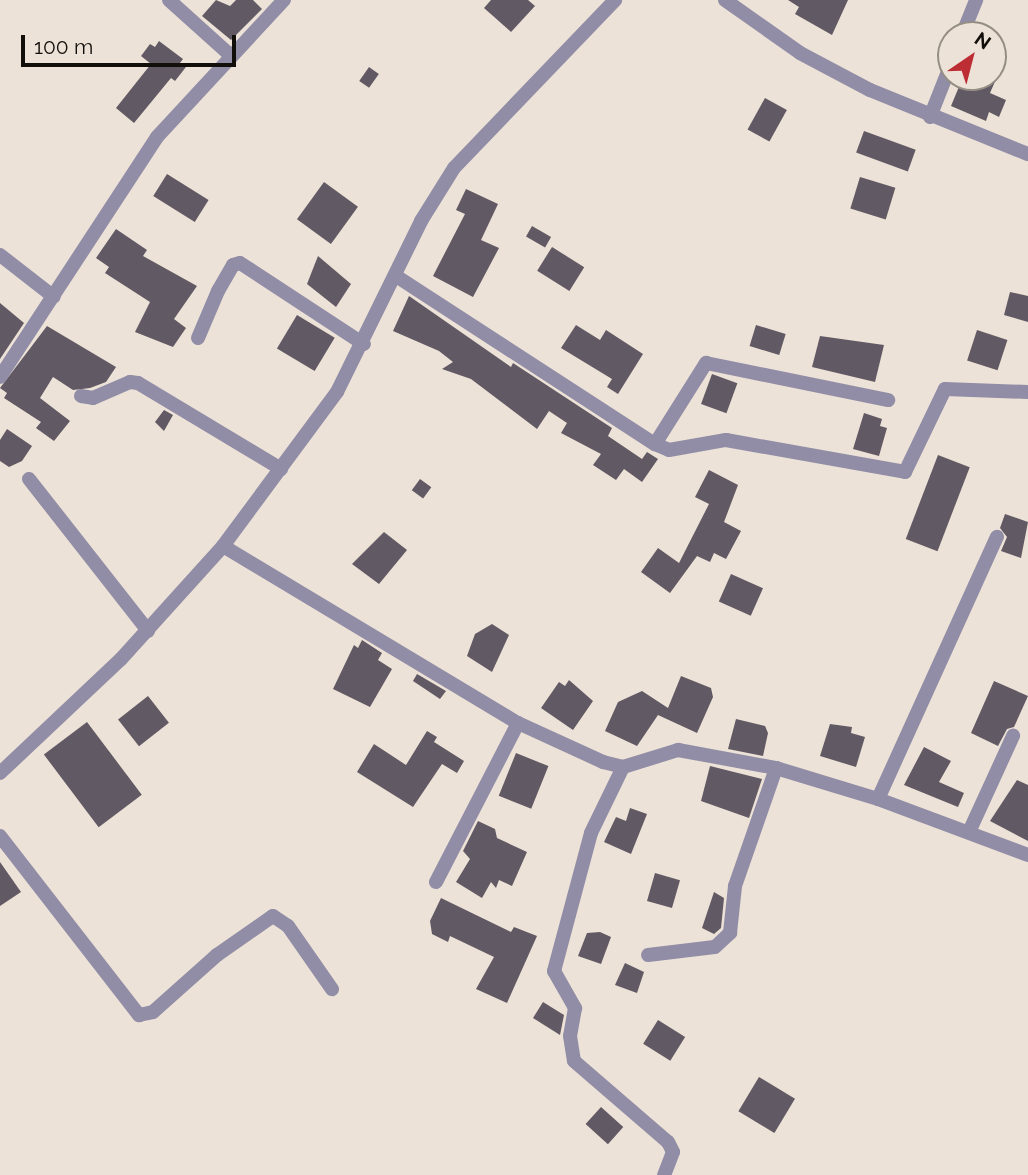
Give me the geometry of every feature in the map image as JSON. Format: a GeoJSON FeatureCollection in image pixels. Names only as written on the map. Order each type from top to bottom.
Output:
{"type":"FeatureCollection","features":[{"type":"Feature","properties":{"kind":"street"},"geometry":{"type":"LineString","coordinates":[[169,0],[230,55]]}},
{"type":"Feature","properties":{"kind":"street"},"geometry":{"type":"LineString","coordinates":[[0,377],[157,137],[230,55],[284,0]]}},
{"type":"Feature","properties":{"kind":"street"},"geometry":{"type":"LineString","coordinates":[[0,773],[148,631],[223,546],[337,392],[364,344],[421,221],[454,168],[615,0]]}},
{"type":"Feature","properties":{"kind":"street"},"geometry":{"type":"LineString","coordinates":[[725,0],[800,53],[930,117],[1028,154]]}},
{"type":"Feature","properties":{"kind":"street"},"geometry":{"type":"LineString","coordinates":[[968,21],[976,0]]}},
{"type":"Feature","properties":{"kind":"street"},"geometry":{"type":"LineString","coordinates":[[930,117],[940,91]]}},
{"type":"Feature","properties":{"kind":"street"},"geometry":{"type":"LineString","coordinates":[[0,255],[54,297]]}},
{"type":"Feature","properties":{"kind":"street"},"geometry":{"type":"LineString","coordinates":[[198,338],[218,291],[233,265],[240,263],[364,344]]}},
{"type":"Feature","properties":{"kind":"street"},"geometry":{"type":"LineString","coordinates":[[396,276],[655,444],[669,450],[726,440],[905,472],[945,389],[1028,392]]}},
{"type":"Feature","properties":{"kind":"street"},"geometry":{"type":"LineString","coordinates":[[655,444],[706,363],[888,400]]}},
{"type":"Feature","properties":{"kind":"street"},"geometry":{"type":"LineString","coordinates":[[80,396],[93,398],[130,382],[138,383],[281,470]]}},
{"type":"Feature","properties":{"kind":"street"},"geometry":{"type":"LineString","coordinates":[[29,479],[148,631]]}},
{"type":"Feature","properties":{"kind":"street"},"geometry":{"type":"LineString","coordinates":[[878,799],[997,537]]}},
{"type":"Feature","properties":{"kind":"street"},"geometry":{"type":"LineString","coordinates":[[223,546],[518,723],[624,767],[678,750],[776,768],[878,799],[1028,855]]}},
{"type":"Feature","properties":{"kind":"street"},"geometry":{"type":"LineString","coordinates":[[436,882],[518,723]]}},
{"type":"Feature","properties":{"kind":"street"},"geometry":{"type":"LineString","coordinates":[[969,832],[1013,736]]}},
{"type":"Feature","properties":{"kind":"street"},"geometry":{"type":"LineString","coordinates":[[624,767],[591,833],[554,971],[575,1008],[570,1036],[574,1061],[668,1142],[673,1152],[664,1175]]}},
{"type":"Feature","properties":{"kind":"street"},"geometry":{"type":"LineString","coordinates":[[648,955],[715,947],[730,933],[735,886],[776,768]]}},
{"type":"Feature","properties":{"kind":"street"},"geometry":{"type":"LineString","coordinates":[[0,836],[139,1015],[153,1012],[217,956],[273,916],[288,926],[332,989]]}},
{"type":"Feature","properties":{"kind":"building"},"geometry":{"type":"Polygon","coordinates":[[[216,0],[230,6],[236,0],[253,0],[262,9],[231,40],[202,16],[216,0]]]}},
{"type":"Feature","properties":{"kind":"building"},"geometry":{"type":"Polygon","coordinates":[[[491,0],[528,0],[535,6],[511,32],[484,8],[491,0]]]}},
{"type":"Feature","properties":{"kind":"building"},"geometry":{"type":"Polygon","coordinates":[[[788,0],[848,0],[832,35],[795,14],[799,7],[788,0]]]}},
{"type":"Feature","properties":{"kind":"building"},"geometry":{"type":"Polygon","coordinates":[[[159,41],[183,59],[180,63],[186,67],[175,81],[171,78],[134,123],[116,108],[151,64],[141,56],[150,44],[155,47],[159,41]]]}},
{"type":"Feature","properties":{"kind":"building"},"geometry":{"type":"Polygon","coordinates":[[[369,67],[379,74],[369,88],[359,81],[369,67]]]}},
{"type":"Feature","properties":{"kind":"building"},"geometry":{"type":"Polygon","coordinates":[[[957,91],[991,91],[990,93],[1006,100],[999,117],[989,112],[986,121],[951,106],[957,91]]]}},
{"type":"Feature","properties":{"kind":"building"},"geometry":{"type":"Polygon","coordinates":[[[765,98],[787,110],[769,142],[748,129],[765,98]]]}},
{"type":"Feature","properties":{"kind":"building"},"geometry":{"type":"Polygon","coordinates":[[[864,131],[916,150],[908,171],[856,153],[864,131]]]}},
{"type":"Feature","properties":{"kind":"building"},"geometry":{"type":"Polygon","coordinates":[[[167,174],[209,200],[195,222],[153,196],[167,174]]]}},
{"type":"Feature","properties":{"kind":"building"},"geometry":{"type":"Polygon","coordinates":[[[860,177],[895,188],[886,219],[850,209],[860,177]]]}},
{"type":"Feature","properties":{"kind":"building"},"geometry":{"type":"Polygon","coordinates":[[[324,182],[358,207],[331,244],[297,219],[324,182]]]}},
{"type":"Feature","properties":{"kind":"building"},"geometry":{"type":"Polygon","coordinates":[[[466,189],[498,204],[481,240],[499,248],[473,297],[433,276],[465,214],[456,210],[466,189]]]}},
{"type":"Feature","properties":{"kind":"building"},"geometry":{"type":"Polygon","coordinates":[[[532,226],[551,237],[545,247],[526,236],[532,226]]]}},
{"type":"Feature","properties":{"kind":"building"},"geometry":{"type":"Polygon","coordinates":[[[116,229],[147,250],[143,256],[197,286],[174,319],[186,328],[173,347],[135,332],[150,302],[105,273],[109,267],[96,258],[116,229]]]}},
{"type":"Feature","properties":{"kind":"building"},"geometry":{"type":"Polygon","coordinates":[[[552,247],[584,267],[569,291],[537,271],[552,247]]]}},
{"type":"Feature","properties":{"kind":"building"},"geometry":{"type":"Polygon","coordinates":[[[318,256],[351,284],[336,307],[307,284],[318,256]]]}},
{"type":"Feature","properties":{"kind":"building"},"geometry":{"type":"Polygon","coordinates":[[[1010,292],[1028,296],[1028,322],[1004,315],[1010,292]]]}},
{"type":"Feature","properties":{"kind":"building"},"geometry":{"type":"Polygon","coordinates":[[[409,296],[511,367],[513,363],[612,428],[608,436],[642,459],[647,452],[658,459],[642,482],[624,469],[616,480],[593,465],[601,454],[561,433],[567,423],[549,411],[537,429],[471,379],[442,369],[453,362],[439,351],[393,331],[409,296]]]}},
{"type":"Feature","properties":{"kind":"building"},"geometry":{"type":"Polygon","coordinates":[[[0,303],[24,323],[0,359],[0,303]]]}},
{"type":"Feature","properties":{"kind":"building"},"geometry":{"type":"Polygon","coordinates":[[[297,315],[335,338],[315,371],[277,348],[297,315]]]}},
{"type":"Feature","properties":{"kind":"building"},"geometry":{"type":"Polygon","coordinates":[[[576,325],[600,340],[606,330],[643,354],[618,394],[607,387],[612,379],[561,348],[576,325]]]}},
{"type":"Feature","properties":{"kind":"building"},"geometry":{"type":"Polygon","coordinates":[[[756,325],[786,334],[779,355],[750,346],[756,325]]]}},
{"type":"Feature","properties":{"kind":"building"},"geometry":{"type":"Polygon","coordinates":[[[47,326],[116,367],[106,382],[90,388],[73,390],[53,377],[40,398],[70,421],[54,441],[36,428],[41,422],[4,398],[7,393],[0,388],[47,326]]]}},
{"type":"Feature","properties":{"kind":"building"},"geometry":{"type":"Polygon","coordinates":[[[977,330],[1007,340],[998,370],[967,360],[977,330]]]}},
{"type":"Feature","properties":{"kind":"building"},"geometry":{"type":"Polygon","coordinates":[[[820,336],[884,345],[875,382],[812,367],[820,336]]]}},
{"type":"Feature","properties":{"kind":"building"},"geometry":{"type":"Polygon","coordinates":[[[712,374],[737,383],[726,413],[701,404],[712,374]]]}},
{"type":"Feature","properties":{"kind":"building"},"geometry":{"type":"Polygon","coordinates":[[[164,410],[173,415],[164,431],[155,422],[164,410]]]}},
{"type":"Feature","properties":{"kind":"building"},"geometry":{"type":"Polygon","coordinates":[[[864,413],[882,419],[880,426],[887,428],[879,456],[853,449],[864,413]]]}},
{"type":"Feature","properties":{"kind":"building"},"geometry":{"type":"Polygon","coordinates":[[[7,429],[32,446],[22,461],[9,467],[0,461],[0,440],[7,429]]]}},
{"type":"Feature","properties":{"kind":"building"},"geometry":{"type":"Polygon","coordinates":[[[938,455],[970,467],[937,551],[906,539],[938,455]]]}},
{"type":"Feature","properties":{"kind":"building"},"geometry":{"type":"Polygon","coordinates":[[[709,470],[738,485],[724,522],[741,531],[726,559],[714,553],[710,562],[697,556],[670,593],[641,572],[658,548],[679,563],[709,504],[695,497],[709,470]]]}},
{"type":"Feature","properties":{"kind":"building"},"geometry":{"type":"Polygon","coordinates":[[[420,479],[431,487],[423,499],[412,490],[420,479]]]}},
{"type":"Feature","properties":{"kind":"building"},"geometry":{"type":"Polygon","coordinates":[[[1005,514],[1028,522],[1021,558],[1001,551],[1007,537],[1000,528],[1005,514]]]}},
{"type":"Feature","properties":{"kind":"building"},"geometry":{"type":"Polygon","coordinates":[[[384,532],[407,550],[379,584],[352,564],[384,532]]]}},
{"type":"Feature","properties":{"kind":"building"},"geometry":{"type":"Polygon","coordinates":[[[731,574],[763,588],[751,616],[719,601],[731,574]]]}},
{"type":"Feature","properties":{"kind":"building"},"geometry":{"type":"Polygon","coordinates":[[[492,624],[509,635],[492,672],[467,656],[475,634],[492,624]]]}},
{"type":"Feature","properties":{"kind":"building"},"geometry":{"type":"Polygon","coordinates":[[[362,640],[382,653],[378,660],[392,669],[370,707],[333,689],[354,645],[358,648],[362,640]]]}},
{"type":"Feature","properties":{"kind":"building"},"geometry":{"type":"Polygon","coordinates":[[[417,674],[446,691],[440,699],[413,681],[417,674]]]}},
{"type":"Feature","properties":{"kind":"building"},"geometry":{"type":"Polygon","coordinates":[[[681,676],[711,688],[713,697],[697,733],[658,715],[637,746],[605,731],[618,702],[642,691],[668,708],[681,676]]]}},
{"type":"Feature","properties":{"kind":"building"},"geometry":{"type":"Polygon","coordinates":[[[569,680],[593,701],[573,730],[541,708],[559,682],[565,686],[569,680]]]}},
{"type":"Feature","properties":{"kind":"building"},"geometry":{"type":"Polygon","coordinates":[[[994,681],[1028,696],[1014,727],[1007,729],[998,746],[971,733],[994,681]]]}},
{"type":"Feature","properties":{"kind":"building"},"geometry":{"type":"Polygon","coordinates":[[[148,696],[169,723],[139,746],[118,719],[148,696]]]}},
{"type":"Feature","properties":{"kind":"building"},"geometry":{"type":"Polygon","coordinates":[[[736,719],[765,726],[768,733],[763,756],[728,749],[736,719]]]}},
{"type":"Feature","properties":{"kind":"building"},"geometry":{"type":"Polygon","coordinates":[[[87,722],[142,795],[99,827],[44,754],[87,722]]]}},
{"type":"Feature","properties":{"kind":"building"},"geometry":{"type":"Polygon","coordinates":[[[830,724],[852,727],[851,733],[865,737],[856,767],[820,756],[830,724]]]}},
{"type":"Feature","properties":{"kind":"building"},"geometry":{"type":"Polygon","coordinates":[[[427,731],[437,737],[434,742],[464,761],[457,773],[442,764],[413,807],[357,772],[374,744],[406,765],[427,731]]]}},
{"type":"Feature","properties":{"kind":"building"},"geometry":{"type":"Polygon","coordinates":[[[924,747],[951,761],[939,782],[964,793],[958,807],[904,785],[924,747]]]}},
{"type":"Feature","properties":{"kind":"building"},"geometry":{"type":"Polygon","coordinates":[[[516,753],[548,766],[531,809],[499,796],[516,753]]]}},
{"type":"Feature","properties":{"kind":"building"},"geometry":{"type":"Polygon","coordinates":[[[710,766],[762,779],[749,818],[701,801],[710,766]]]}},
{"type":"Feature","properties":{"kind":"building"},"geometry":{"type":"Polygon","coordinates":[[[1017,780],[1028,785],[1028,841],[990,821],[1017,780]]]}},
{"type":"Feature","properties":{"kind":"building"},"geometry":{"type":"Polygon","coordinates":[[[630,808],[647,814],[631,854],[604,842],[616,817],[626,821],[630,808]]]}},
{"type":"Feature","properties":{"kind":"building"},"geometry":{"type":"Polygon","coordinates":[[[478,821],[495,829],[497,838],[527,852],[512,886],[499,880],[496,888],[491,882],[482,898],[456,882],[470,859],[463,851],[478,821]]]}},
{"type":"Feature","properties":{"kind":"building"},"geometry":{"type":"Polygon","coordinates":[[[0,862],[21,892],[0,906],[0,862]]]}},
{"type":"Feature","properties":{"kind":"building"},"geometry":{"type":"Polygon","coordinates":[[[655,873],[680,880],[672,908],[647,901],[655,873]]]}},
{"type":"Feature","properties":{"kind":"building"},"geometry":{"type":"Polygon","coordinates":[[[714,892],[724,898],[721,928],[714,934],[702,928],[714,892]]]}},
{"type":"Feature","properties":{"kind":"building"},"geometry":{"type":"Polygon","coordinates":[[[441,898],[511,932],[514,927],[537,936],[507,1003],[476,989],[494,957],[450,936],[448,942],[432,934],[430,921],[441,898]]]}},
{"type":"Feature","properties":{"kind":"building"},"geometry":{"type":"Polygon","coordinates":[[[600,932],[611,937],[601,964],[578,956],[587,933],[600,932]]]}},
{"type":"Feature","properties":{"kind":"building"},"geometry":{"type":"Polygon","coordinates":[[[625,963],[644,972],[637,993],[615,985],[625,963]]]}},
{"type":"Feature","properties":{"kind":"building"},"geometry":{"type":"Polygon","coordinates":[[[543,1002],[564,1015],[560,1035],[533,1018],[543,1002]]]}},
{"type":"Feature","properties":{"kind":"building"},"geometry":{"type":"Polygon","coordinates":[[[658,1020],[685,1037],[670,1061],[643,1044],[658,1020]]]}},
{"type":"Feature","properties":{"kind":"building"},"geometry":{"type":"Polygon","coordinates":[[[759,1077],[795,1099],[774,1133],[738,1111],[759,1077]]]}},
{"type":"Feature","properties":{"kind":"building"},"geometry":{"type":"Polygon","coordinates":[[[601,1107],[623,1127],[608,1144],[586,1124],[601,1107]]]}}]}
